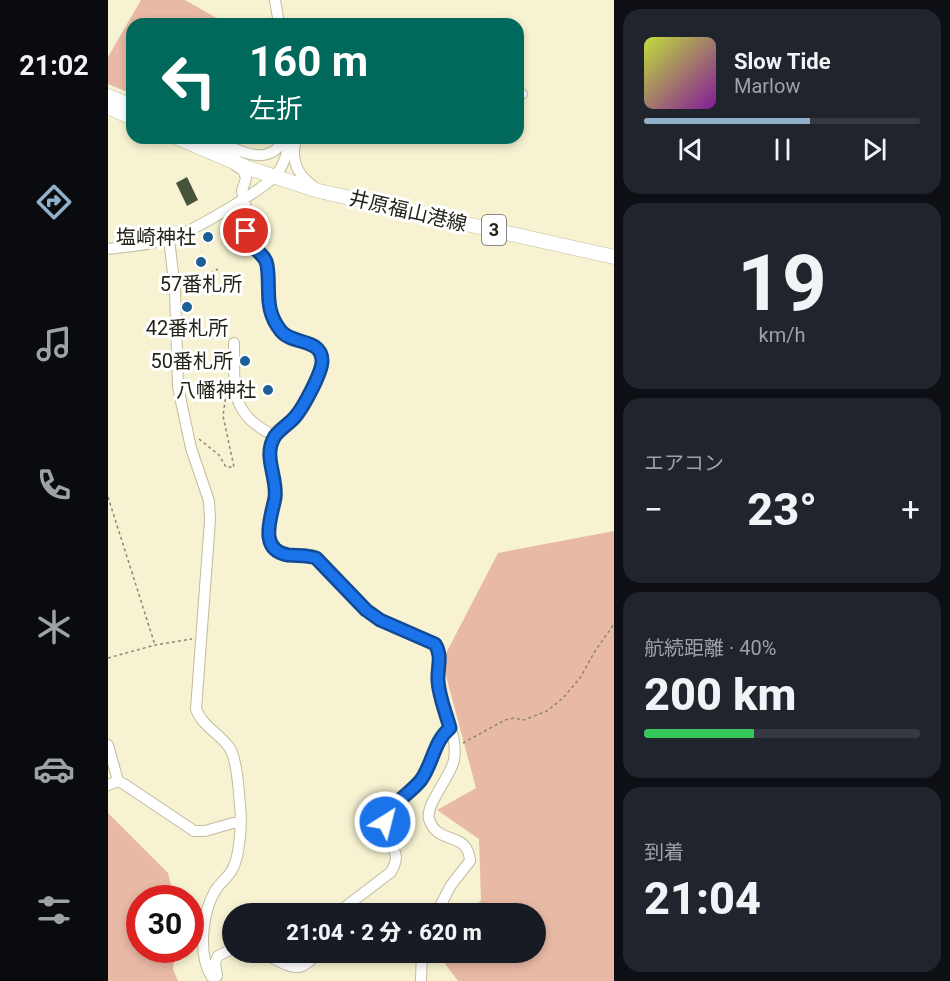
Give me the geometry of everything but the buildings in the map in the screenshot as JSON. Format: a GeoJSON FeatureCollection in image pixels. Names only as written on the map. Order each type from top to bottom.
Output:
{"type":"FeatureCollection","features":[{"type":"Feature","properties":{"kind":"main road"},"geometry":{"type":"LineString","coordinates":[[108,96],[126,104]]}},
{"type":"Feature","properties":{"kind":"main road"},"geometry":{"type":"LineString","coordinates":[[108,108],[126,116]]}},
{"type":"Feature","properties":{"kind":"main road","name":"井原福山港線"},"geometry":{"type":"LineString","coordinates":[[192,144],[248,168],[319,191],[614,256]]}},
{"type":"Feature","properties":{"kind":"main road","name":"井原福山港線"},"geometry":{"type":"LineString","coordinates":[[215,144],[260,166],[274,176]]}},
{"type":"Feature","properties":{"kind":"street"},"geometry":{"type":"LineString","coordinates":[[275,0],[278,18]]}},
{"type":"Feature","properties":{"kind":"street"},"geometry":{"type":"LineString","coordinates":[[224,144],[256,156],[274,151],[280,144]]}},
{"type":"Feature","properties":{"kind":"street"},"geometry":{"type":"LineString","coordinates":[[108,249],[169,240],[179,236],[243,198],[274,176],[288,153],[289,144]]}},
{"type":"Feature","properties":{"kind":"street"},"geometry":{"type":"LineString","coordinates":[[295,144],[293,157],[296,167],[303,179],[319,191]]}},
{"type":"Feature","properties":{"kind":"street"},"geometry":{"type":"LineString","coordinates":[[219,156],[245,173],[246,178],[242,191],[248,216],[246,231],[249,243],[265,259],[267,265],[267,300],[271,313],[281,332],[316,346],[322,357],[321,370],[297,416],[275,436],[270,449],[276,488],[268,532],[269,540],[273,546],[287,555],[316,558],[366,610],[380,620],[435,644],[439,651],[440,693],[456,743],[452,766],[428,817],[434,830],[441,836],[455,839],[463,844],[469,851],[470,861],[451,885],[442,903]]}},
{"type":"Feature","properties":{"kind":"street"},"geometry":{"type":"LineString","coordinates":[[169,240],[176,290],[178,387],[188,436],[209,501],[210,520],[196,709],[199,718],[230,748],[235,764],[241,831],[233,869],[214,892],[207,914],[203,941],[204,956],[211,976],[214,978],[217,976],[215,963],[218,956],[222,954]]}},
{"type":"Feature","properties":{"kind":"street"},"geometry":{"type":"LineString","coordinates":[[234,343],[236,400],[250,422],[275,436]]}},
{"type":"Feature","properties":{"kind":"street"},"geometry":{"type":"LineString","coordinates":[[350,903],[391,872],[397,854],[384,830],[387,815],[419,782],[430,764],[439,739],[450,728]]}},
{"type":"Feature","properties":{"kind":"street"},"geometry":{"type":"LineString","coordinates":[[108,745],[113,783],[124,784],[194,831],[205,831],[240,821]]}},
{"type":"Feature","properties":{"kind":"street"},"geometry":{"type":"LineString","coordinates":[[279,963],[295,971],[302,970],[311,963]]}},
{"type":"Feature","properties":{"kind":"street"},"geometry":{"type":"LineString","coordinates":[[421,981],[422,963]]}},
{"type":"Feature","properties":{"kind":"path"},"geometry":{"type":"LineString","coordinates":[[176,290],[218,269]]}},
{"type":"Feature","properties":{"kind":"path"},"geometry":{"type":"LineString","coordinates":[[188,436],[196,436],[219,455],[226,467],[234,467],[223,416],[228,385]]}},
{"type":"Feature","properties":{"kind":"path"},"geometry":{"type":"LineString","coordinates":[[108,497],[155,645]]}},
{"type":"Feature","properties":{"kind":"path"},"geometry":{"type":"LineString","coordinates":[[456,743],[466,742],[505,720],[514,718],[524,720],[547,711],[571,691],[614,624]]}},
{"type":"Feature","properties":{"kind":"path"},"geometry":{"type":"LineString","coordinates":[[108,658],[155,645],[201,637]]}},
{"type":"Feature","properties":{"kind":"shaded area"},"geometry":{"type":"Polygon","coordinates":[[[141,0],[185,0],[216,18],[131,18],[141,0]]]}},
{"type":"Feature","properties":{"kind":"shaded area"},"geometry":{"type":"Polygon","coordinates":[[[126,26],[126,92],[108,84],[108,57],[126,26]]]}},
{"type":"Feature","properties":{"kind":"shaded area"},"geometry":{"type":"Polygon","coordinates":[[[614,531],[614,981],[458,981],[444,963],[546,963],[546,903],[478,903],[481,900],[479,839],[437,810],[476,788],[442,661],[498,553],[614,531]]]}},
{"type":"Feature","properties":{"kind":"shaded area"},"geometry":{"type":"Polygon","coordinates":[[[108,813],[168,873],[171,885],[126,885],[126,963],[174,963],[173,969],[178,981],[108,981],[108,813]]]}},
{"type":"Feature","properties":{"kind":"place","name":"塩崎神社"},"geometry":{"type":"Point","coordinates":[208,237]}},
{"type":"Feature","properties":{"kind":"place","name":"57番札所"},"geometry":{"type":"Point","coordinates":[201,262]}},
{"type":"Feature","properties":{"kind":"place","name":"42番札所"},"geometry":{"type":"Point","coordinates":[187,307]}},
{"type":"Feature","properties":{"kind":"place","name":"50番札所"},"geometry":{"type":"Point","coordinates":[245,361]}},
{"type":"Feature","properties":{"kind":"place","name":"八幡神社"},"geometry":{"type":"Point","coordinates":[268,390]}},
{"type":"Feature","properties":{"kind":"route"},"geometry":{"type":"LineString","coordinates":[[246,231],[249,243],[265,259],[267,300],[281,332],[316,346],[323,363],[297,416],[275,436],[270,449],[276,488],[268,532],[269,540],[279,552],[316,558],[366,610],[380,620],[425,638],[435,644],[439,651],[440,693],[450,728],[439,739],[430,764],[419,782],[392,808],[385,822]]}}]}
